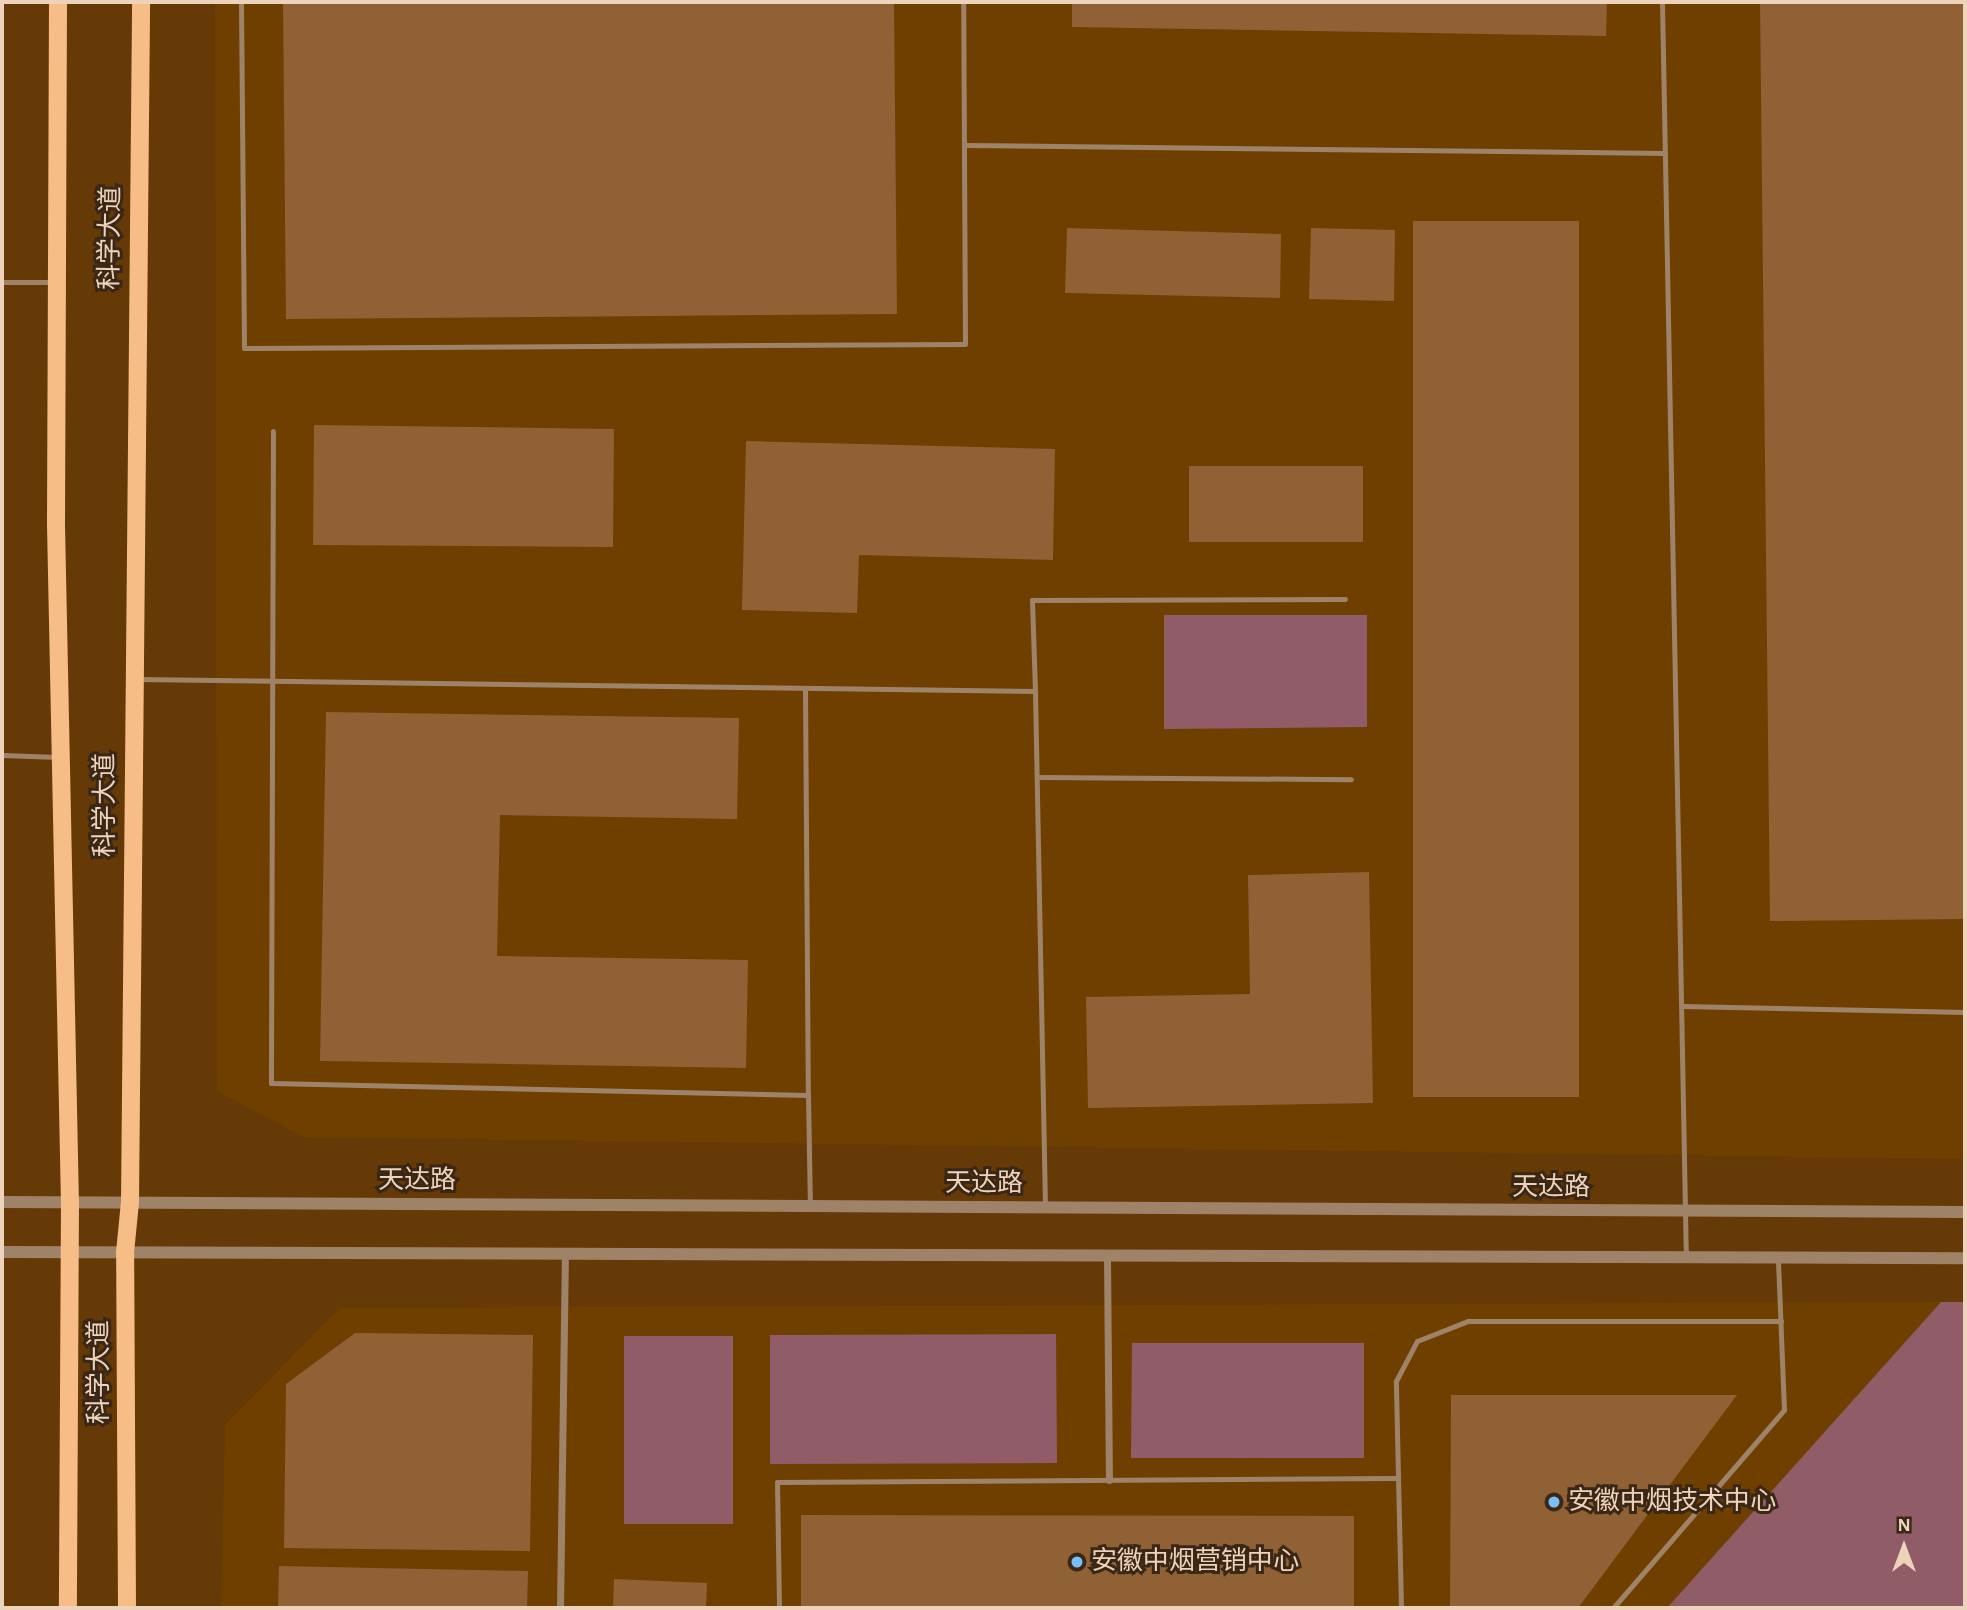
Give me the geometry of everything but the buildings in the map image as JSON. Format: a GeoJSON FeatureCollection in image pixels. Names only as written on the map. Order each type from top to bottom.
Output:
{"type":"FeatureCollection","features":[{"type":"Feature","properties":{"kind":"main road","name":"科学大道"},"geometry":{"type":"LineString","coordinates":[[58,2],[57,282],[61,757],[70,1202],[68,1608]]}},
{"type":"Feature","properties":{"kind":"main road","name":"科学大道"},"geometry":{"type":"LineString","coordinates":[[127,1608],[125,1253],[130,1202],[141,2]]}},
{"type":"Feature","properties":{"kind":"street","name":"天达路"},"geometry":{"type":"LineString","coordinates":[[2,1202],[1965,1212]]}},
{"type":"Feature","properties":{"kind":"street"},"geometry":{"type":"LineString","coordinates":[[2,1252],[565,1256],[1965,1258]]}},
{"type":"Feature","properties":{"kind":"street"},"geometry":{"type":"LineString","coordinates":[[560,1608],[565,1256]]}},
{"type":"Feature","properties":{"kind":"street"},"geometry":{"type":"LineString","coordinates":[[1107,1257],[1109,1480]]}},
{"type":"Feature","properties":{"kind":"lane"},"geometry":{"type":"LineString","coordinates":[[241,2],[243,348],[965,344],[962,2]]}},
{"type":"Feature","properties":{"kind":"lane"},"geometry":{"type":"LineString","coordinates":[[1662,2],[1686,1258]]}},
{"type":"Feature","properties":{"kind":"lane"},"geometry":{"type":"LineString","coordinates":[[964,145],[1665,153]]}},
{"type":"Feature","properties":{"kind":"lane"},"geometry":{"type":"LineString","coordinates":[[2,282],[57,282]]}},
{"type":"Feature","properties":{"kind":"lane"},"geometry":{"type":"LineString","coordinates":[[273,431],[275,681],[271,1083],[808,1095]]}},
{"type":"Feature","properties":{"kind":"lane"},"geometry":{"type":"LineString","coordinates":[[1045,1208],[1032,600],[1345,599]]}},
{"type":"Feature","properties":{"kind":"lane"},"geometry":{"type":"LineString","coordinates":[[133,679],[1035,691]]}},
{"type":"Feature","properties":{"kind":"lane"},"geometry":{"type":"LineString","coordinates":[[805,688],[810,1206]]}},
{"type":"Feature","properties":{"kind":"lane"},"geometry":{"type":"LineString","coordinates":[[2,755],[61,757]]}},
{"type":"Feature","properties":{"kind":"lane"},"geometry":{"type":"LineString","coordinates":[[1037,777],[1351,779]]}},
{"type":"Feature","properties":{"kind":"lane"},"geometry":{"type":"LineString","coordinates":[[1682,1006],[1965,1012]]}},
{"type":"Feature","properties":{"kind":"lane"},"geometry":{"type":"LineString","coordinates":[[1613,1608],[1784,1410],[1778,1258]]}},
{"type":"Feature","properties":{"kind":"lane"},"geometry":{"type":"LineString","coordinates":[[1401,1608],[1396,1381],[1418,1341],[1468,1321],[1781,1321]]}},
{"type":"Feature","properties":{"kind":"lane"},"geometry":{"type":"LineString","coordinates":[[779,1608],[777,1482],[1397,1478]]}},
{"type":"Feature","properties":{"kind":"shaded area"},"geometry":{"type":"Polygon","coordinates":[[[215,2],[1965,2],[1965,1159],[303,1137],[217,1091],[215,2]]]}},
{"type":"Feature","properties":{"kind":"shaded area"},"geometry":{"type":"Polygon","coordinates":[[[1164,615],[1367,615],[1367,727],[1164,729],[1164,615]]]}},
{"type":"Feature","properties":{"kind":"shaded area"},"geometry":{"type":"Polygon","coordinates":[[[1941,1302],[1667,1608],[221,1608],[225,1425],[340,1308],[1941,1302]]]}},
{"type":"Feature","properties":{"kind":"shaded area"},"geometry":{"type":"Polygon","coordinates":[[[1941,1302],[1965,1302],[1965,1608],[1667,1608],[1941,1302]]]}},
{"type":"Feature","properties":{"kind":"shaded area"},"geometry":{"type":"Polygon","coordinates":[[[1056,1334],[1057,1463],[770,1464],[770,1335],[1056,1334]]]}},
{"type":"Feature","properties":{"kind":"shaded area"},"geometry":{"type":"Polygon","coordinates":[[[624,1336],[733,1336],[733,1524],[624,1524],[624,1336]]]}},
{"type":"Feature","properties":{"kind":"shaded area"},"geometry":{"type":"Polygon","coordinates":[[[1132,1343],[1364,1343],[1364,1458],[1131,1458],[1132,1343]]]}},
{"type":"Feature","properties":{"kind":"place","name":"安徽中烟技术中心"},"geometry":{"type":"Point","coordinates":[1554,1502]}},
{"type":"Feature","properties":{"kind":"place","name":"安徽中烟营销中心"},"geometry":{"type":"Point","coordinates":[1077,1562]}}]}
